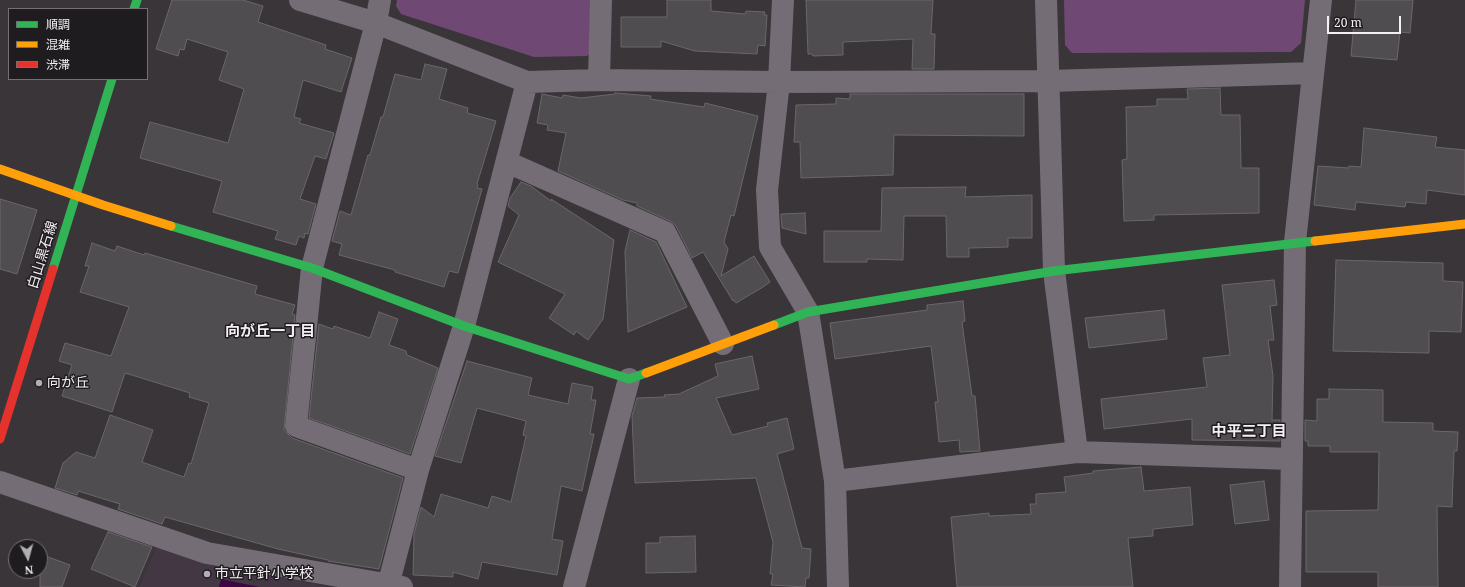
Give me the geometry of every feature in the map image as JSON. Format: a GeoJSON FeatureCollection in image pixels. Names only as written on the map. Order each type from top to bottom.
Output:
{"type":"FeatureCollection","features":[{"type":"Feature","properties":{"kind":"street"},"geometry":{"type":"LineString","coordinates":[[300,0],[376,23],[527,82],[598,80],[779,82],[1049,80],[1313,73]]}},
{"type":"Feature","properties":{"kind":"street"},"geometry":{"type":"LineString","coordinates":[[380,0],[376,23],[312,268],[296,426],[418,470]]}},
{"type":"Feature","properties":{"kind":"street"},"geometry":{"type":"LineString","coordinates":[[598,80],[601,0]]}},
{"type":"Feature","properties":{"kind":"street"},"geometry":{"type":"LineString","coordinates":[[782,0],[779,82],[767,190],[770,247],[808,312],[836,481],[838,587]]}},
{"type":"Feature","properties":{"kind":"street"},"geometry":{"type":"LineString","coordinates":[[1046,0],[1054,271],[1077,452]]}},
{"type":"Feature","properties":{"kind":"street"},"geometry":{"type":"LineString","coordinates":[[1290,587],[1295,242],[1321,0]]}},
{"type":"Feature","properties":{"kind":"street","name":"白山黒石線"},"geometry":{"type":"LineString","coordinates":[[0,439],[112,80]]}},
{"type":"Feature","properties":{"kind":"street"},"geometry":{"type":"LineString","coordinates":[[0,482],[207,553],[396,586],[418,470],[464,326],[527,82]]}},
{"type":"Feature","properties":{"kind":"street"},"geometry":{"type":"LineString","coordinates":[[507,162],[665,232],[723,344]]}},
{"type":"Feature","properties":{"kind":"street"},"geometry":{"type":"LineString","coordinates":[[0,169],[103,205],[312,268],[464,326],[629,379],[808,312],[1054,271],[1295,242],[1465,224]]}},
{"type":"Feature","properties":{"kind":"street"},"geometry":{"type":"LineString","coordinates":[[574,587],[629,379]]}},
{"type":"Feature","properties":{"kind":"street"},"geometry":{"type":"LineString","coordinates":[[836,481],[1077,452],[1292,459]]}},
{"type":"Feature","properties":{"kind":"shaded area"},"geometry":{"type":"Polygon","coordinates":[[[397,0],[595,0],[594,49],[587,56],[534,57],[401,14],[396,6],[397,0]]]}},
{"type":"Feature","properties":{"kind":"shaded area"},"geometry":{"type":"Polygon","coordinates":[[[1064,0],[1305,0],[1301,43],[1291,52],[1072,53],[1065,45],[1064,0]]]}},
{"type":"Feature","properties":{"kind":"shaded area","name":"市立平針小学校"},"geometry":{"type":"Polygon","coordinates":[[[157,546],[212,562],[328,587],[139,587],[157,546]]]}},
{"type":"Feature","properties":{"kind":"shaded area"},"geometry":{"type":"Polygon","coordinates":[[[221,579],[259,587],[219,587],[221,579]]]}},
{"type":"Feature","properties":{"kind":"building"},"geometry":{"type":"Polygon","coordinates":[[[172,0],[243,0],[263,6],[258,22],[326,45],[325,49],[352,58],[341,92],[303,80],[294,117],[301,119],[299,123],[334,133],[326,159],[315,156],[300,199],[316,204],[308,234],[305,233],[304,238],[299,236],[296,245],[275,239],[278,231],[213,212],[222,181],[140,158],[150,122],[228,143],[244,89],[219,80],[228,52],[187,39],[184,50],[180,49],[178,56],[156,49],[172,0]]]}},
{"type":"Feature","properties":{"kind":"building"},"geometry":{"type":"Polygon","coordinates":[[[667,0],[711,0],[711,11],[745,14],[746,11],[765,12],[764,15],[767,15],[765,46],[758,45],[757,54],[695,51],[661,41],[661,47],[621,47],[621,17],[667,17],[667,0]]]}},
{"type":"Feature","properties":{"kind":"building"},"geometry":{"type":"Polygon","coordinates":[[[806,0],[933,0],[931,34],[935,34],[934,69],[912,69],[913,39],[843,42],[843,55],[813,56],[812,54],[808,54],[806,0]]]}},
{"type":"Feature","properties":{"kind":"building"},"geometry":{"type":"Polygon","coordinates":[[[1356,0],[1413,0],[1410,33],[1400,32],[1397,60],[1351,56],[1356,0]]]}},
{"type":"Feature","properties":{"kind":"building"},"geometry":{"type":"Polygon","coordinates":[[[425,64],[447,69],[439,99],[468,108],[467,113],[496,121],[477,184],[477,188],[482,189],[458,273],[449,271],[444,287],[395,272],[395,270],[339,255],[342,244],[332,241],[340,211],[351,215],[368,155],[370,155],[381,117],[383,117],[395,74],[421,80],[425,64]]]}},
{"type":"Feature","properties":{"kind":"building"},"geometry":{"type":"Polygon","coordinates":[[[1220,88],[1221,115],[1240,115],[1241,168],[1259,168],[1259,213],[1154,215],[1154,220],[1124,221],[1122,160],[1127,159],[1126,107],[1157,106],[1157,99],[1188,99],[1187,89],[1220,88]]]}},
{"type":"Feature","properties":{"kind":"building"},"geometry":{"type":"Polygon","coordinates":[[[615,93],[651,96],[650,99],[704,107],[705,103],[758,116],[734,216],[731,215],[724,242],[728,249],[721,276],[754,256],[770,282],[736,303],[734,300],[733,301],[703,252],[692,258],[676,226],[670,221],[637,206],[637,203],[623,200],[558,171],[566,133],[547,130],[548,125],[537,123],[542,94],[562,98],[563,95],[581,98],[615,93]]]}},
{"type":"Feature","properties":{"kind":"building"},"geometry":{"type":"Polygon","coordinates":[[[850,94],[1024,94],[1024,136],[894,135],[893,175],[801,178],[800,142],[794,142],[796,105],[836,104],[836,98],[850,99],[850,94]]]}},
{"type":"Feature","properties":{"kind":"building"},"geometry":{"type":"Polygon","coordinates":[[[1364,128],[1437,137],[1435,147],[1465,150],[1465,195],[1427,190],[1426,204],[1406,202],[1405,207],[1356,202],[1355,210],[1314,205],[1318,166],[1349,168],[1349,166],[1361,167],[1364,128]]]}},
{"type":"Feature","properties":{"kind":"building"},"geometry":{"type":"Polygon","coordinates":[[[521,182],[531,186],[551,201],[551,199],[614,240],[603,319],[588,340],[576,331],[574,335],[549,318],[565,294],[498,262],[519,215],[508,206],[510,198],[521,182]]]}},
{"type":"Feature","properties":{"kind":"building"},"geometry":{"type":"Polygon","coordinates":[[[966,187],[965,197],[1032,195],[1032,238],[1008,238],[1008,247],[969,248],[969,257],[947,257],[946,216],[904,216],[903,260],[867,259],[867,262],[824,262],[824,231],[881,231],[882,188],[966,187]]]}},
{"type":"Feature","properties":{"kind":"building"},"geometry":{"type":"Polygon","coordinates":[[[0,199],[37,210],[17,274],[0,269],[0,199]]]}},
{"type":"Feature","properties":{"kind":"building"},"geometry":{"type":"Polygon","coordinates":[[[805,213],[806,234],[782,228],[781,214],[805,213]]]}},
{"type":"Feature","properties":{"kind":"building"},"geometry":{"type":"Polygon","coordinates":[[[630,230],[656,242],[687,307],[628,332],[625,251],[630,230]]]}},
{"type":"Feature","properties":{"kind":"building"},"geometry":{"type":"Polygon","coordinates":[[[92,243],[115,251],[117,246],[144,255],[145,253],[257,286],[255,294],[295,305],[292,314],[295,315],[284,430],[292,438],[403,478],[379,569],[328,561],[278,549],[165,517],[162,524],[118,509],[120,504],[78,491],[77,495],[55,488],[63,463],[76,452],[95,458],[110,415],[153,430],[142,462],[184,477],[189,463],[191,464],[209,403],[189,397],[190,393],[125,373],[112,412],[62,396],[72,365],[59,361],[65,343],[111,356],[129,307],[80,292],[89,266],[85,266],[92,243]]]}},
{"type":"Feature","properties":{"kind":"building"},"geometry":{"type":"Polygon","coordinates":[[[1336,260],[1443,263],[1443,281],[1463,282],[1461,332],[1429,331],[1429,353],[1333,351],[1336,260]]]}},
{"type":"Feature","properties":{"kind":"building"},"geometry":{"type":"Polygon","coordinates":[[[1274,280],[1277,305],[1270,306],[1274,340],[1268,340],[1273,376],[1272,420],[1280,420],[1280,441],[1192,440],[1192,419],[1104,429],[1101,399],[1207,387],[1203,358],[1230,355],[1222,285],[1274,280]]]}},
{"type":"Feature","properties":{"kind":"building"},"geometry":{"type":"Polygon","coordinates":[[[963,301],[965,321],[962,322],[972,396],[975,396],[980,451],[960,452],[959,440],[939,442],[935,402],[938,402],[931,346],[835,359],[830,323],[927,310],[927,305],[963,301]]]}},
{"type":"Feature","properties":{"kind":"building"},"geometry":{"type":"Polygon","coordinates":[[[1164,310],[1167,339],[1089,348],[1085,318],[1164,310]]]}},
{"type":"Feature","properties":{"kind":"building"},"geometry":{"type":"Polygon","coordinates":[[[379,312],[398,319],[389,345],[406,351],[407,355],[438,368],[410,454],[309,418],[319,324],[333,329],[334,326],[370,338],[379,312]]]}},
{"type":"Feature","properties":{"kind":"building"},"geometry":{"type":"Polygon","coordinates":[[[752,356],[759,389],[716,398],[732,435],[768,426],[767,423],[787,418],[794,449],[777,454],[802,548],[811,549],[809,578],[806,578],[805,587],[771,585],[773,574],[770,574],[773,542],[756,478],[635,483],[632,416],[637,398],[665,397],[664,395],[679,394],[718,376],[715,364],[752,356]]]}},
{"type":"Feature","properties":{"kind":"building"},"geometry":{"type":"Polygon","coordinates":[[[467,361],[532,378],[528,395],[568,404],[572,383],[593,387],[591,400],[596,400],[590,434],[594,434],[582,491],[561,486],[552,539],[563,541],[557,575],[482,562],[478,579],[453,572],[453,577],[413,575],[414,534],[421,507],[434,517],[441,494],[488,508],[492,496],[511,502],[526,436],[523,435],[526,421],[477,408],[461,463],[435,456],[467,361]]]}},
{"type":"Feature","properties":{"kind":"building"},"geometry":{"type":"Polygon","coordinates":[[[1329,389],[1383,390],[1383,422],[1433,423],[1433,431],[1458,432],[1457,451],[1454,451],[1452,507],[1437,506],[1438,587],[1378,587],[1378,572],[1306,572],[1306,511],[1378,510],[1379,452],[1330,452],[1330,446],[1308,446],[1308,441],[1305,441],[1305,420],[1317,421],[1317,399],[1329,399],[1329,389]]]}},
{"type":"Feature","properties":{"kind":"building"},"geometry":{"type":"Polygon","coordinates":[[[1141,467],[1144,491],[1190,487],[1193,525],[1153,529],[1153,536],[1128,538],[1133,587],[957,587],[951,517],[989,513],[989,516],[1031,514],[1030,504],[1036,504],[1036,494],[1066,492],[1064,477],[1093,473],[1093,471],[1141,467]]]}},
{"type":"Feature","properties":{"kind":"building"},"geometry":{"type":"Polygon","coordinates":[[[1264,481],[1269,520],[1235,524],[1230,485],[1264,481]]]}},
{"type":"Feature","properties":{"kind":"building"},"geometry":{"type":"Polygon","coordinates":[[[108,532],[152,547],[135,587],[91,569],[108,532]]]}},
{"type":"Feature","properties":{"kind":"building"},"geometry":{"type":"Polygon","coordinates":[[[695,536],[696,572],[646,573],[646,543],[660,543],[660,537],[695,536]]]}},
{"type":"Feature","properties":{"kind":"building"},"geometry":{"type":"Polygon","coordinates":[[[48,557],[70,565],[62,587],[40,587],[40,579],[48,579],[48,557]]]}},
{"type":"Feature","properties":{"kind":"traffic: fast"},"geometry":{"type":"LineString","coordinates":[[134,8],[137,0]]}},
{"type":"Feature","properties":{"kind":"traffic: fast"},"geometry":{"type":"LineString","coordinates":[[53,269],[112,80]]}},
{"type":"Feature","properties":{"kind":"traffic: fast"},"geometry":{"type":"LineString","coordinates":[[171,226],[312,268],[464,326],[629,379],[646,373]]}},
{"type":"Feature","properties":{"kind":"traffic: fast"},"geometry":{"type":"LineString","coordinates":[[774,325],[808,312],[1054,271],[1315,241]]}},
{"type":"Feature","properties":{"kind":"traffic: slow"},"geometry":{"type":"LineString","coordinates":[[0,169],[103,205],[171,226]]}},
{"type":"Feature","properties":{"kind":"traffic: slow"},"geometry":{"type":"LineString","coordinates":[[1315,241],[1465,224]]}},
{"type":"Feature","properties":{"kind":"traffic: slow"},"geometry":{"type":"LineString","coordinates":[[646,373],[774,325]]}},
{"type":"Feature","properties":{"kind":"traffic: jam"},"geometry":{"type":"LineString","coordinates":[[0,439],[53,269]]}},
{"type":"Feature","properties":{"kind":"place","name":"向が丘"},"geometry":{"type":"Point","coordinates":[39,383]}},
{"type":"Feature","properties":{"kind":"place","name":"市立平針小学校"},"geometry":{"type":"Point","coordinates":[207,574]}},
{"type":"Feature","properties":{"kind":"district","name":"向が丘一丁目"},"geometry":{"type":"Point","coordinates":[270,332]}},
{"type":"Feature","properties":{"kind":"district","name":"中平三丁目"},"geometry":{"type":"Point","coordinates":[1249,432]}}]}
